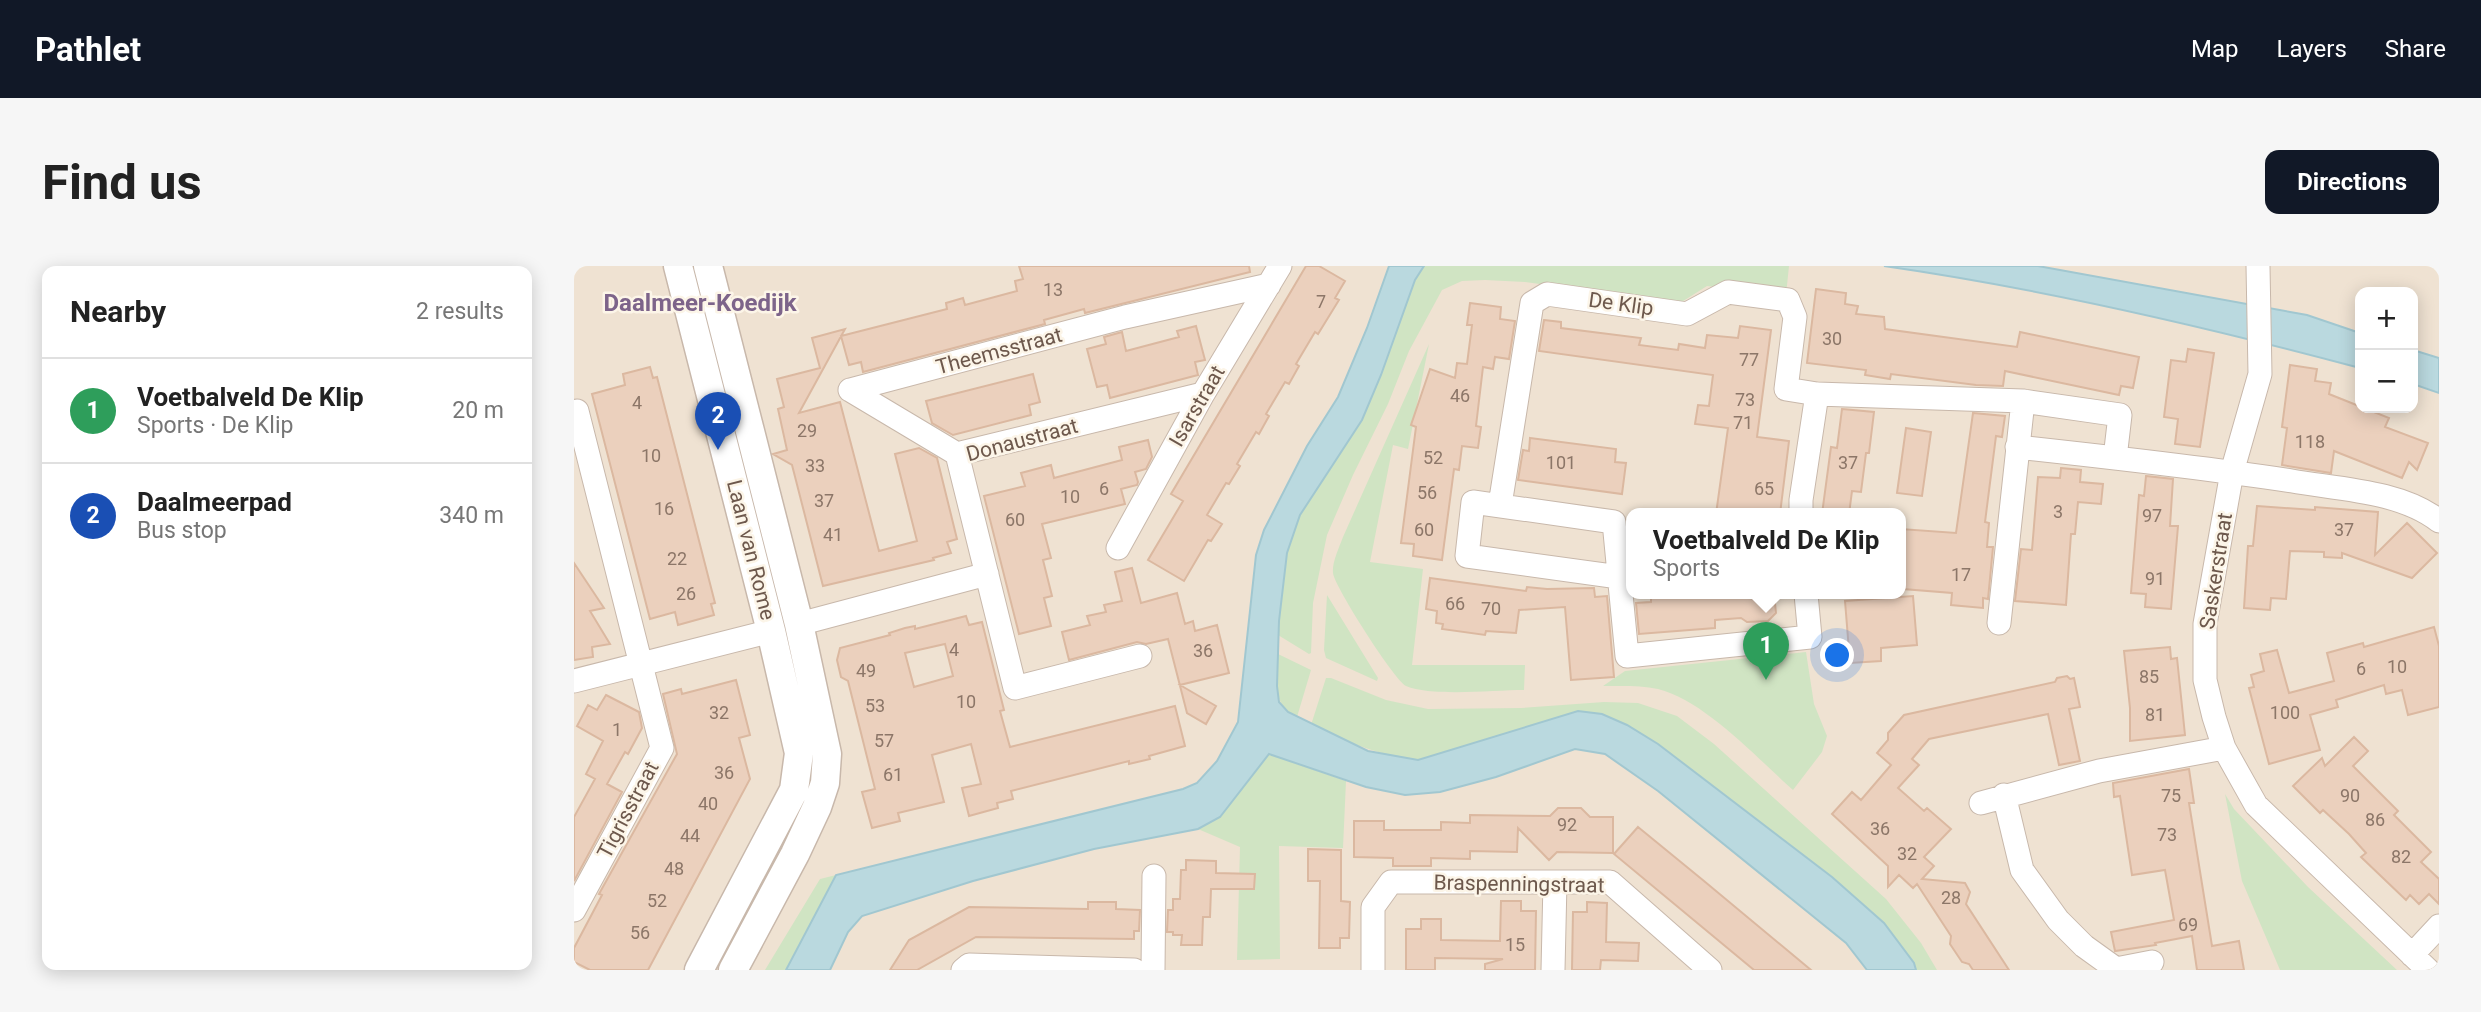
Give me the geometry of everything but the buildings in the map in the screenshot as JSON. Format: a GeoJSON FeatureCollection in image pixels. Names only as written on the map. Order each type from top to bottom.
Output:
{"type":"FeatureCollection","features":[{"type":"Feature","properties":{"kind":"street","name":"Laan van Rome"},"geometry":{"type":"LineString","coordinates":[[678,266],[798,745],[797,782],[782,816],[699,970]]}},
{"type":"Feature","properties":{"kind":"street","name":"Laan van Rome"},"geometry":{"type":"LineString","coordinates":[[708,266],[799,624],[827,754],[823,791],[802,839],[733,970]]}},
{"type":"Feature","properties":{"kind":"street","name":"Saskerstraat"},"geometry":{"type":"LineString","coordinates":[[2258,266],[2260,374],[2232,472],[2205,624],[2205,680],[2224,748],[2256,805],[2420,962]]}},
{"type":"Feature","properties":{"kind":"street","name":"Isarstraat"},"geometry":{"type":"LineString","coordinates":[[1118,548],[1203,394],[1275,275]]}},
{"type":"Feature","properties":{"kind":"street","name":"Theemsstraat"},"geometry":{"type":"LineString","coordinates":[[957,454],[850,390],[1275,275]]}},
{"type":"Feature","properties":{"kind":"street","name":"De Klip"},"geometry":{"type":"LineString","coordinates":[[1500,505],[1532,303],[1547,294],[1687,314],[1728,292],[1788,300],[1795,317],[1786,389],[1817,394],[2023,401],[2120,415],[2115,458]]}},
{"type":"Feature","properties":{"kind":"street","name":"Donaustraat"},"geometry":{"type":"LineString","coordinates":[[1140,656],[1015,688],[957,454],[1203,394]]}},
{"type":"Feature","properties":{"kind":"street"},"geometry":{"type":"LineString","coordinates":[[1801,508],[1817,394]]}},
{"type":"Feature","properties":{"kind":"street"},"geometry":{"type":"LineString","coordinates":[[1999,623],[2023,401]]}},
{"type":"Feature","properties":{"kind":"street","name":"Tigrisstraat"},"geometry":{"type":"LineString","coordinates":[[574,910],[662,748],[575,412]]}},
{"type":"Feature","properties":{"kind":"street"},"geometry":{"type":"LineString","coordinates":[[2017,447],[2232,472],[2380,495],[2430,514],[2439,521]]}},
{"type":"Feature","properties":{"kind":"street"},"geometry":{"type":"LineString","coordinates":[[1619,577],[1467,556],[1473,502],[1614,522],[1628,656],[1810,637],[1806,599]]}},
{"type":"Feature","properties":{"kind":"street"},"geometry":{"type":"LineString","coordinates":[[799,624],[987,574]]}},
{"type":"Feature","properties":{"kind":"street","name":"Laan van Rome"},"geometry":{"type":"LineString","coordinates":[[771,631],[799,624]]}},
{"type":"Feature","properties":{"kind":"street"},"geometry":{"type":"LineString","coordinates":[[574,681],[771,631]]}},
{"type":"Feature","properties":{"kind":"street"},"geometry":{"type":"LineString","coordinates":[[1981,803],[2099,771],[2224,748]]}},
{"type":"Feature","properties":{"kind":"street"},"geometry":{"type":"LineString","coordinates":[[2004,795],[2022,870],[2058,920],[2084,946],[2116,969],[2152,962]]}},
{"type":"Feature","properties":{"kind":"street"},"geometry":{"type":"LineString","coordinates":[[1153,970],[1154,876]]}},
{"type":"Feature","properties":{"kind":"street","name":"Braspenningstraat"},"geometry":{"type":"LineString","coordinates":[[1373,970],[1373,907],[1391,882],[1610,882],[1710,970]]}},
{"type":"Feature","properties":{"kind":"street"},"geometry":{"type":"LineString","coordinates":[[1553,970],[1555,882]]}},
{"type":"Feature","properties":{"kind":"street"},"geometry":{"type":"LineString","coordinates":[[2420,962],[2439,926]]}},
{"type":"Feature","properties":{"kind":"street"},"geometry":{"type":"LineString","coordinates":[[963,970],[969,965],[1134,970]]}},
{"type":"Feature","properties":{"kind":"shaded area"},"geometry":{"type":"Polygon","coordinates":[[[574,266],[2439,266],[2439,970],[574,970],[574,266]]]}},
{"type":"Feature","properties":{"kind":"green space"},"geometry":{"type":"Polygon","coordinates":[[[1424,266],[1789,266],[1786,295],[1707,286],[1680,303],[1525,282],[1462,281],[1442,290],[1409,351],[1388,404],[1327,535],[1313,603],[1309,654],[1278,635],[1283,573],[1289,542],[1308,499],[1372,395],[1408,295],[1424,266]]]}},
{"type":"Feature","properties":{"kind":"green space"},"geometry":{"type":"Polygon","coordinates":[[[1429,344],[1408,449],[1393,445],[1370,562],[1423,569],[1412,665],[1525,665],[1524,690],[1447,692],[1406,686],[1390,668],[1366,632],[1333,573],[1343,537],[1429,344]]]}},
{"type":"Feature","properties":{"kind":"green space"},"geometry":{"type":"Polygon","coordinates":[[[1327,595],[1378,678],[1377,681],[1326,658],[1324,650],[1327,595]]]}},
{"type":"Feature","properties":{"kind":"green space"},"geometry":{"type":"Polygon","coordinates":[[[1806,652],[1814,704],[1827,736],[1822,752],[1793,790],[1730,732],[1676,695],[1637,686],[1603,686],[1625,671],[1806,652]]]}},
{"type":"Feature","properties":{"kind":"green space"},"geometry":{"type":"Polygon","coordinates":[[[1278,654],[1311,670],[1297,717],[1282,705],[1279,698],[1276,682],[1278,654]]]}},
{"type":"Feature","properties":{"kind":"green space"},"geometry":{"type":"Polygon","coordinates":[[[1326,678],[1386,700],[1428,709],[1521,708],[1604,702],[1638,703],[1677,716],[1714,744],[1886,899],[1921,943],[1937,970],[1916,970],[1914,963],[1884,923],[1832,877],[1658,744],[1627,725],[1602,714],[1578,711],[1418,760],[1403,758],[1363,747],[1311,725],[1326,678]]]}},
{"type":"Feature","properties":{"kind":"green space"},"geometry":{"type":"Polygon","coordinates":[[[1269,754],[1346,781],[1343,848],[1279,846],[1280,959],[1237,960],[1240,847],[1198,829],[1220,817],[1269,754]]]}},
{"type":"Feature","properties":{"kind":"green space"},"geometry":{"type":"Polygon","coordinates":[[[2225,794],[2234,809],[2308,887],[2397,970],[2280,970],[2242,881],[2225,794]]]}},
{"type":"Feature","properties":{"kind":"green space"},"geometry":{"type":"Polygon","coordinates":[[[836,875],[786,970],[765,970],[820,879],[836,875]]]}},
{"type":"Feature","properties":{"kind":"water"},"geometry":{"type":"Polygon","coordinates":[[[1389,266],[1424,266],[1415,280],[1362,420],[1300,515],[1287,553],[1279,621],[1279,702],[1288,712],[1368,751],[1418,760],[1578,711],[1602,714],[1627,725],[1658,744],[1832,877],[1884,923],[1914,963],[1916,970],[1867,970],[1846,943],[1658,791],[1605,754],[1575,749],[1496,777],[1440,792],[1405,795],[1366,787],[1269,754],[1220,817],[1198,829],[1094,849],[973,881],[862,916],[848,932],[830,970],[786,970],[836,875],[1183,789],[1197,783],[1217,761],[1238,722],[1256,555],[1264,530],[1307,446],[1338,397],[1389,266]]]}},
{"type":"Feature","properties":{"kind":"water"},"geometry":{"type":"Polygon","coordinates":[[[1884,266],[2038,266],[2307,315],[2355,331],[2355,367],[2124,310],[1884,266]]]}},
{"type":"Feature","properties":{"kind":"water"},"geometry":{"type":"Polygon","coordinates":[[[2418,352],[2439,358],[2439,393],[2418,386],[2418,352]]]}},
{"type":"Feature","properties":{"kind":"place","name":"Daalmeerpad"},"geometry":{"type":"Point","coordinates":[718,450]}},
{"type":"Feature","properties":{"kind":"place","name":"Voetbalveld De Klip"},"geometry":{"type":"Point","coordinates":[1766,680]}},
{"type":"Feature","properties":{"kind":"district","name":"Daalmeer-Koedijk"},"geometry":{"type":"Point","coordinates":[700,303]}}]}
